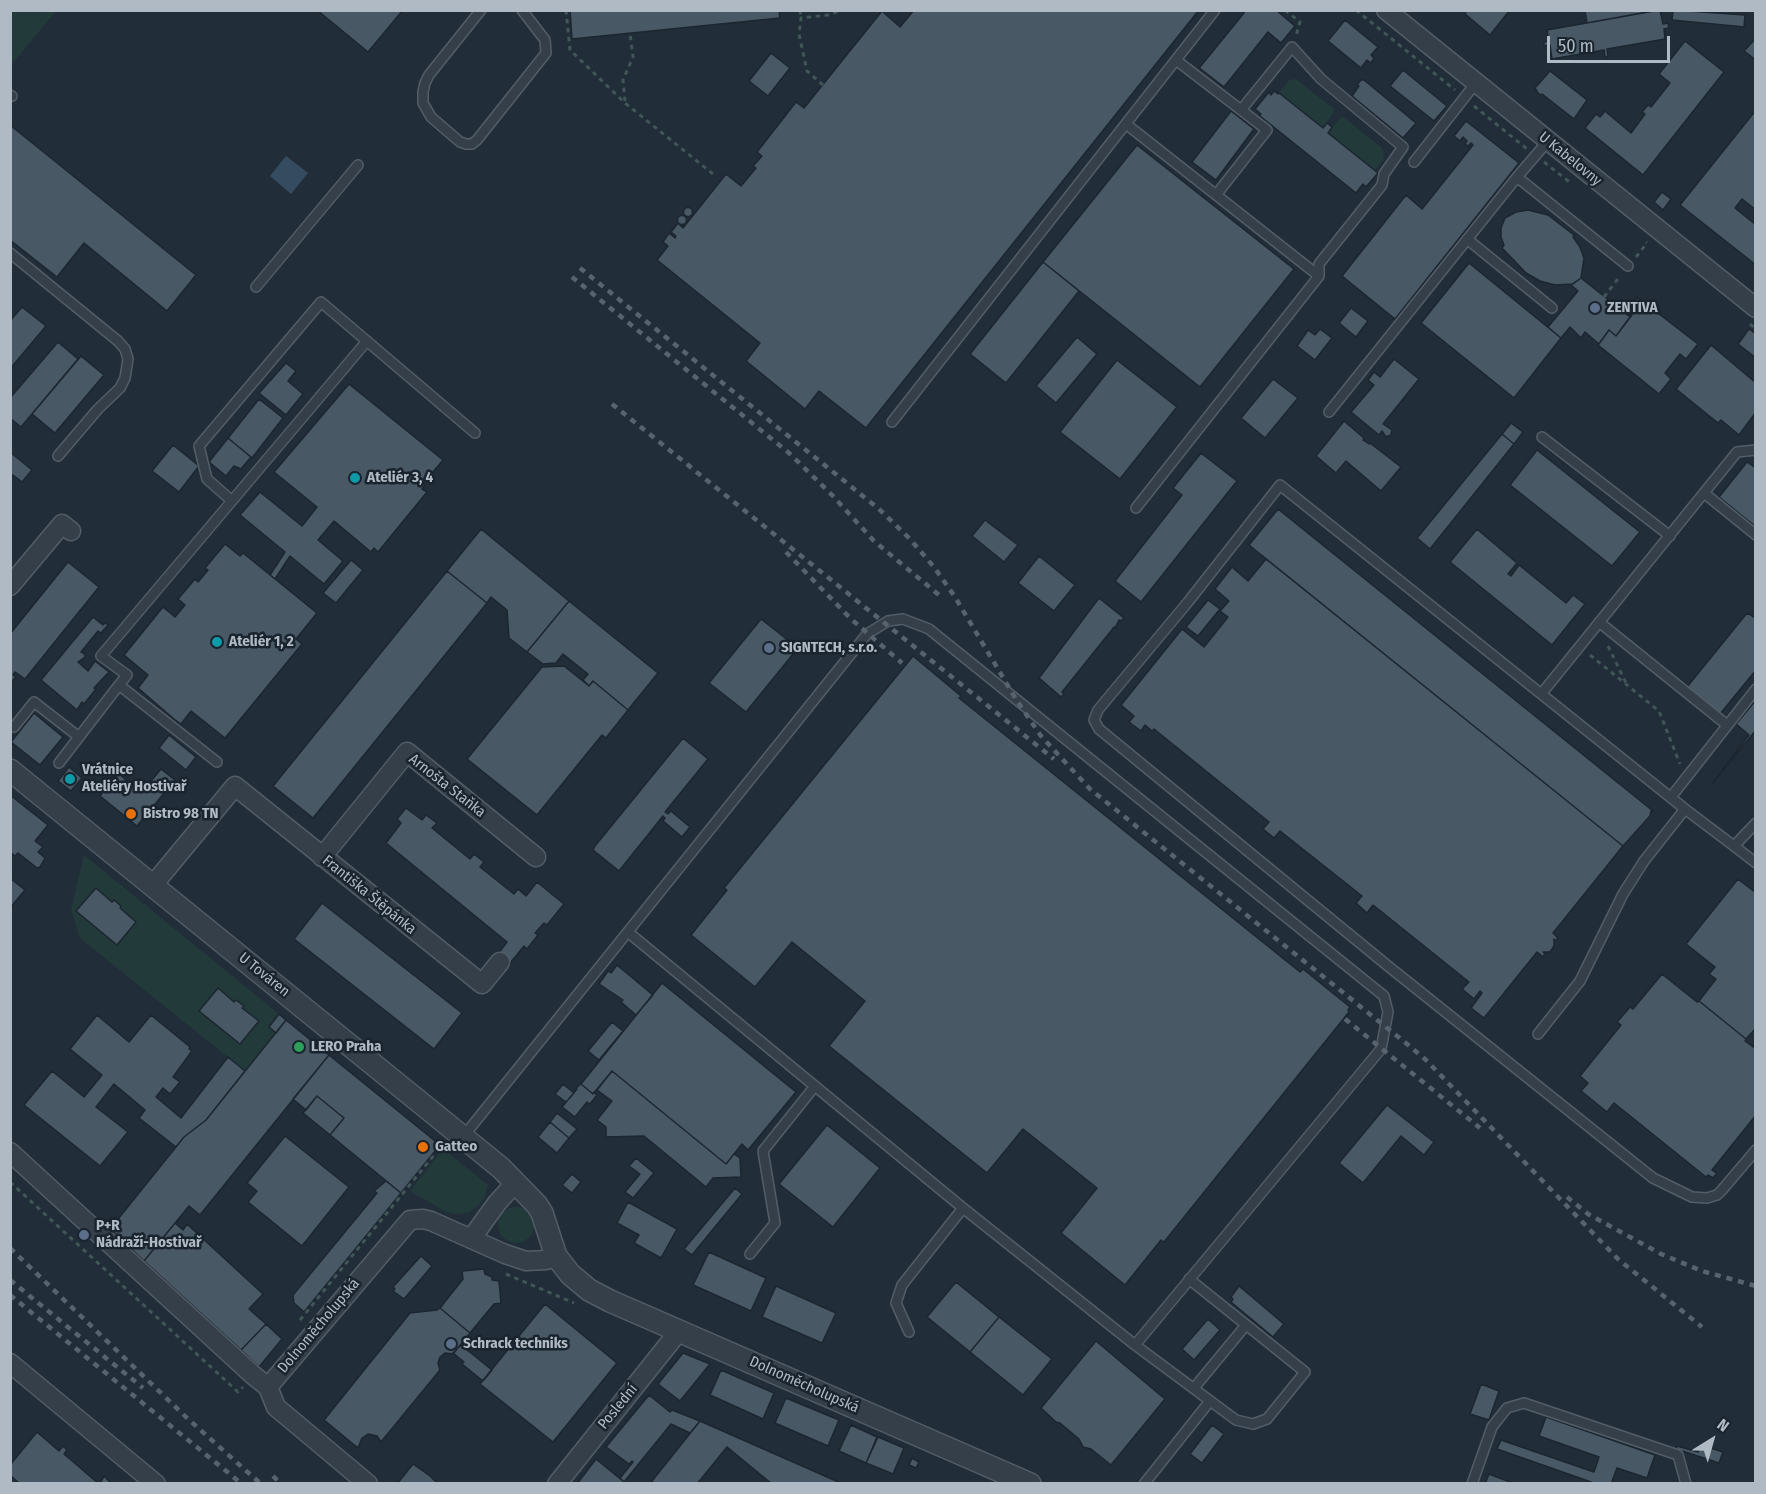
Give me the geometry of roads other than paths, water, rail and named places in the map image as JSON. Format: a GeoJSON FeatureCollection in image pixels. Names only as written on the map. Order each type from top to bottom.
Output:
{"type":"FeatureCollection","features":[{"type":"Feature","properties":{"kind":"street","name":"U Kabelovny"},"geometry":{"type":"LineString","coordinates":[[1386,10],[1470,91],[1548,141],[1755,308]]}},
{"type":"Feature","properties":{"kind":"street"},"geometry":{"type":"LineString","coordinates":[[10,586],[62,525],[71,531]]}},
{"type":"Feature","properties":{"kind":"street","name":"Arnošta Staňka"},"geometry":{"type":"LineString","coordinates":[[322,857],[407,752],[536,857]]}},
{"type":"Feature","properties":{"kind":"street","name":"U Továren"},"geometry":{"type":"LineString","coordinates":[[10,770],[153,885],[454,1140],[516,1182],[542,1213],[556,1256],[580,1283]]}},
{"type":"Feature","properties":{"kind":"street","name":"Františka Štěpánka"},"geometry":{"type":"LineString","coordinates":[[153,885],[235,786],[482,984],[500,962]]}},
{"type":"Feature","properties":{"kind":"street","name":"Dolnoměcholupská"},"geometry":{"type":"LineString","coordinates":[[10,1152],[268,1387],[276,1407],[368,1484]]}},
{"type":"Feature","properties":{"kind":"street"},"geometry":{"type":"LineString","coordinates":[[471,1239],[497,1203],[516,1182]]}},
{"type":"Feature","properties":{"kind":"street","name":"Dolnoměcholupská"},"geometry":{"type":"LineString","coordinates":[[268,1387],[410,1220],[431,1221],[526,1261],[546,1260],[556,1256]]}},
{"type":"Feature","properties":{"kind":"street","name":"Dolnoměcholupská"},"geometry":{"type":"LineString","coordinates":[[580,1283],[597,1295],[1030,1484]]}},
{"type":"Feature","properties":{"kind":"street","name":"Poslední"},"geometry":{"type":"LineString","coordinates":[[557,1484],[679,1331]]}},
{"type":"Feature","properties":{"kind":"street"},"geometry":{"type":"LineString","coordinates":[[10,1363],[156,1484]]}},
{"type":"Feature","properties":{"kind":"lane"},"geometry":{"type":"LineString","coordinates":[[482,10],[429,75],[423,92],[423,103],[431,117],[460,141],[472,144],[546,52],[542,34],[522,10]]}},
{"type":"Feature","properties":{"kind":"lane"},"geometry":{"type":"LineString","coordinates":[[892,422],[1215,10]]}},
{"type":"Feature","properties":{"kind":"lane"},"geometry":{"type":"LineString","coordinates":[[1136,508],[1319,276],[1319,264],[1382,185],[1384,174],[1403,147],[1321,80],[1292,47],[1241,110]]}},
{"type":"Feature","properties":{"kind":"lane"},"geometry":{"type":"LineString","coordinates":[[1176,60],[1267,130],[1216,195]]}},
{"type":"Feature","properties":{"kind":"lane"},"geometry":{"type":"LineString","coordinates":[[1414,162],[1470,91]]}},
{"type":"Feature","properties":{"kind":"lane"},"geometry":{"type":"LineString","coordinates":[[1125,124],[1319,276]]}},
{"type":"Feature","properties":{"kind":"lane"},"geometry":{"type":"LineString","coordinates":[[1329,412],[1548,141]]}},
{"type":"Feature","properties":{"kind":"lane"},"geometry":{"type":"LineString","coordinates":[[256,288],[358,165]]}},
{"type":"Feature","properties":{"kind":"lane"},"geometry":{"type":"LineString","coordinates":[[1517,177],[1628,266]]}},
{"type":"Feature","properties":{"kind":"lane"},"geometry":{"type":"LineString","coordinates":[[1467,239],[1552,308]]}},
{"type":"Feature","properties":{"kind":"lane"},"geometry":{"type":"LineString","coordinates":[[10,253],[118,341],[125,349],[128,359],[125,378],[120,388],[98,409],[58,456]]}},
{"type":"Feature","properties":{"kind":"lane"},"geometry":{"type":"LineString","coordinates":[[232,501],[207,479],[199,446],[321,302],[475,433]]}},
{"type":"Feature","properties":{"kind":"lane"},"geometry":{"type":"LineString","coordinates":[[59,764],[127,675],[101,656],[367,341]]}},
{"type":"Feature","properties":{"kind":"lane"},"geometry":{"type":"LineString","coordinates":[[1542,437],[1670,536]]}},
{"type":"Feature","properties":{"kind":"lane"},"geometry":{"type":"LineString","coordinates":[[1542,693],[1737,452],[1755,450]]}},
{"type":"Feature","properties":{"kind":"lane"},"geometry":{"type":"LineString","coordinates":[[1755,863],[1280,485],[1188,602],[1098,710],[1094,720],[1099,729],[1370,951],[1653,1178],[1692,1197],[1707,1198],[1717,1195],[1755,1150]]}},
{"type":"Feature","properties":{"kind":"lane"},"geometry":{"type":"LineString","coordinates":[[1704,494],[1755,534]]}},
{"type":"Feature","properties":{"kind":"lane"},"geometry":{"type":"LineString","coordinates":[[454,1140],[629,933],[867,634],[888,621],[903,619],[929,629],[1383,996],[1388,1012],[1381,1048],[1135,1345]]}},
{"type":"Feature","properties":{"kind":"lane"},"geometry":{"type":"LineString","coordinates":[[1599,622],[1727,725]]}},
{"type":"Feature","properties":{"kind":"lane"},"geometry":{"type":"LineString","coordinates":[[119,685],[217,762]]}},
{"type":"Feature","properties":{"kind":"lane"},"geometry":{"type":"LineString","coordinates":[[1671,797],[1755,689]]}},
{"type":"Feature","properties":{"kind":"lane"},"geometry":{"type":"LineString","coordinates":[[14,727],[34,702],[79,737]]}},
{"type":"Feature","properties":{"kind":"lane"},"geometry":{"type":"LineString","coordinates":[[1538,1034],[1580,981],[1623,894],[1644,861],[1685,809]]}},
{"type":"Feature","properties":{"kind":"lane"},"geometry":{"type":"LineString","coordinates":[[1734,846],[1755,823]]}},
{"type":"Feature","properties":{"kind":"lane"},"geometry":{"type":"LineString","coordinates":[[629,933],[963,1208],[1135,1345],[1236,1420],[1253,1424],[1268,1419],[1305,1372],[1189,1279]]}},
{"type":"Feature","properties":{"kind":"lane"},"geometry":{"type":"LineString","coordinates":[[750,1254],[775,1223],[763,1151],[815,1086]]}},
{"type":"Feature","properties":{"kind":"lane"},"geometry":{"type":"LineString","coordinates":[[909,1332],[896,1302],[902,1285],[963,1208]]}},
{"type":"Feature","properties":{"kind":"lane"},"geometry":{"type":"LineString","coordinates":[[1194,1388],[1246,1325]]}},
{"type":"Feature","properties":{"kind":"lane"},"geometry":{"type":"LineString","coordinates":[[1144,1484],[1210,1401]]}},
{"type":"Feature","properties":{"kind":"lane"},"geometry":{"type":"LineString","coordinates":[[1472,1484],[1492,1426],[1507,1408],[1524,1403],[1678,1455],[1686,1484]]}},
{"type":"Feature","properties":{"kind":"water"},"geometry":{"type":"Polygon","coordinates":[[[286,156],[308,173],[291,194],[270,176],[286,156]]]}},
{"type":"Feature","properties":{"kind":"railway"},"geometry":{"type":"LineString","coordinates":[[580,268],[879,509],[909,538],[934,567],[1041,736],[1090,789],[1426,1060],[1618,1259],[1702,1327]]}},
{"type":"Feature","properties":{"kind":"railway"},"geometry":{"type":"LineString","coordinates":[[572,277],[789,453],[874,541],[939,595]]}},
{"type":"Feature","properties":{"kind":"railway"},"geometry":{"type":"LineString","coordinates":[[612,404],[1054,759]]}},
{"type":"Feature","properties":{"kind":"railway"},"geometry":{"type":"LineString","coordinates":[[786,552],[851,619],[902,663]]}},
{"type":"Feature","properties":{"kind":"railway"},"geometry":{"type":"LineString","coordinates":[[1345,1019],[1480,1128]]}},
{"type":"Feature","properties":{"kind":"railway"},"geometry":{"type":"LineString","coordinates":[[1567,1197],[1588,1214],[1661,1254],[1702,1271],[1756,1286]]}},
{"type":"Feature","properties":{"kind":"railway"},"geometry":{"type":"LineString","coordinates":[[10,1248],[187,1418],[261,1484]]}},
{"type":"Feature","properties":{"kind":"railway"},"geometry":{"type":"LineString","coordinates":[[10,1280],[143,1388]]}},
{"type":"Feature","properties":{"kind":"railway"},"geometry":{"type":"LineString","coordinates":[[10,1295],[242,1484]]}},
{"type":"Feature","properties":{"kind":"railway"},"geometry":{"type":"LineString","coordinates":[[273,1476],[281,1484]]}},
{"type":"Feature","properties":{"kind":"place","name":"ZENTIVA"},"geometry":{"type":"Point","coordinates":[1595,308]}},
{"type":"Feature","properties":{"kind":"place","name":"Ateliér 3, 4"},"geometry":{"type":"Point","coordinates":[355,478]}},
{"type":"Feature","properties":{"kind":"place","name":"Ateliér 1, 2"},"geometry":{"type":"Point","coordinates":[217,642]}},
{"type":"Feature","properties":{"kind":"place","name":"SIGNTECH, s.r.o."},"geometry":{"type":"Point","coordinates":[769,648]}},
{"type":"Feature","properties":{"kind":"place","name":"Vrátnice Ateliéry Hostivař"},"geometry":{"type":"Point","coordinates":[70,779]}},
{"type":"Feature","properties":{"kind":"place","name":"Bistro 98 TN"},"geometry":{"type":"Point","coordinates":[131,814]}},
{"type":"Feature","properties":{"kind":"place","name":"LERO Praha"},"geometry":{"type":"Point","coordinates":[299,1047]}},
{"type":"Feature","properties":{"kind":"place","name":"Gatteo"},"geometry":{"type":"Point","coordinates":[423,1147]}},
{"type":"Feature","properties":{"kind":"place","name":"P+R Nádraží-Hostivař"},"geometry":{"type":"Point","coordinates":[84,1235]}},
{"type":"Feature","properties":{"kind":"place","name":"Schrack techniks"},"geometry":{"type":"Point","coordinates":[451,1344]}}]}
